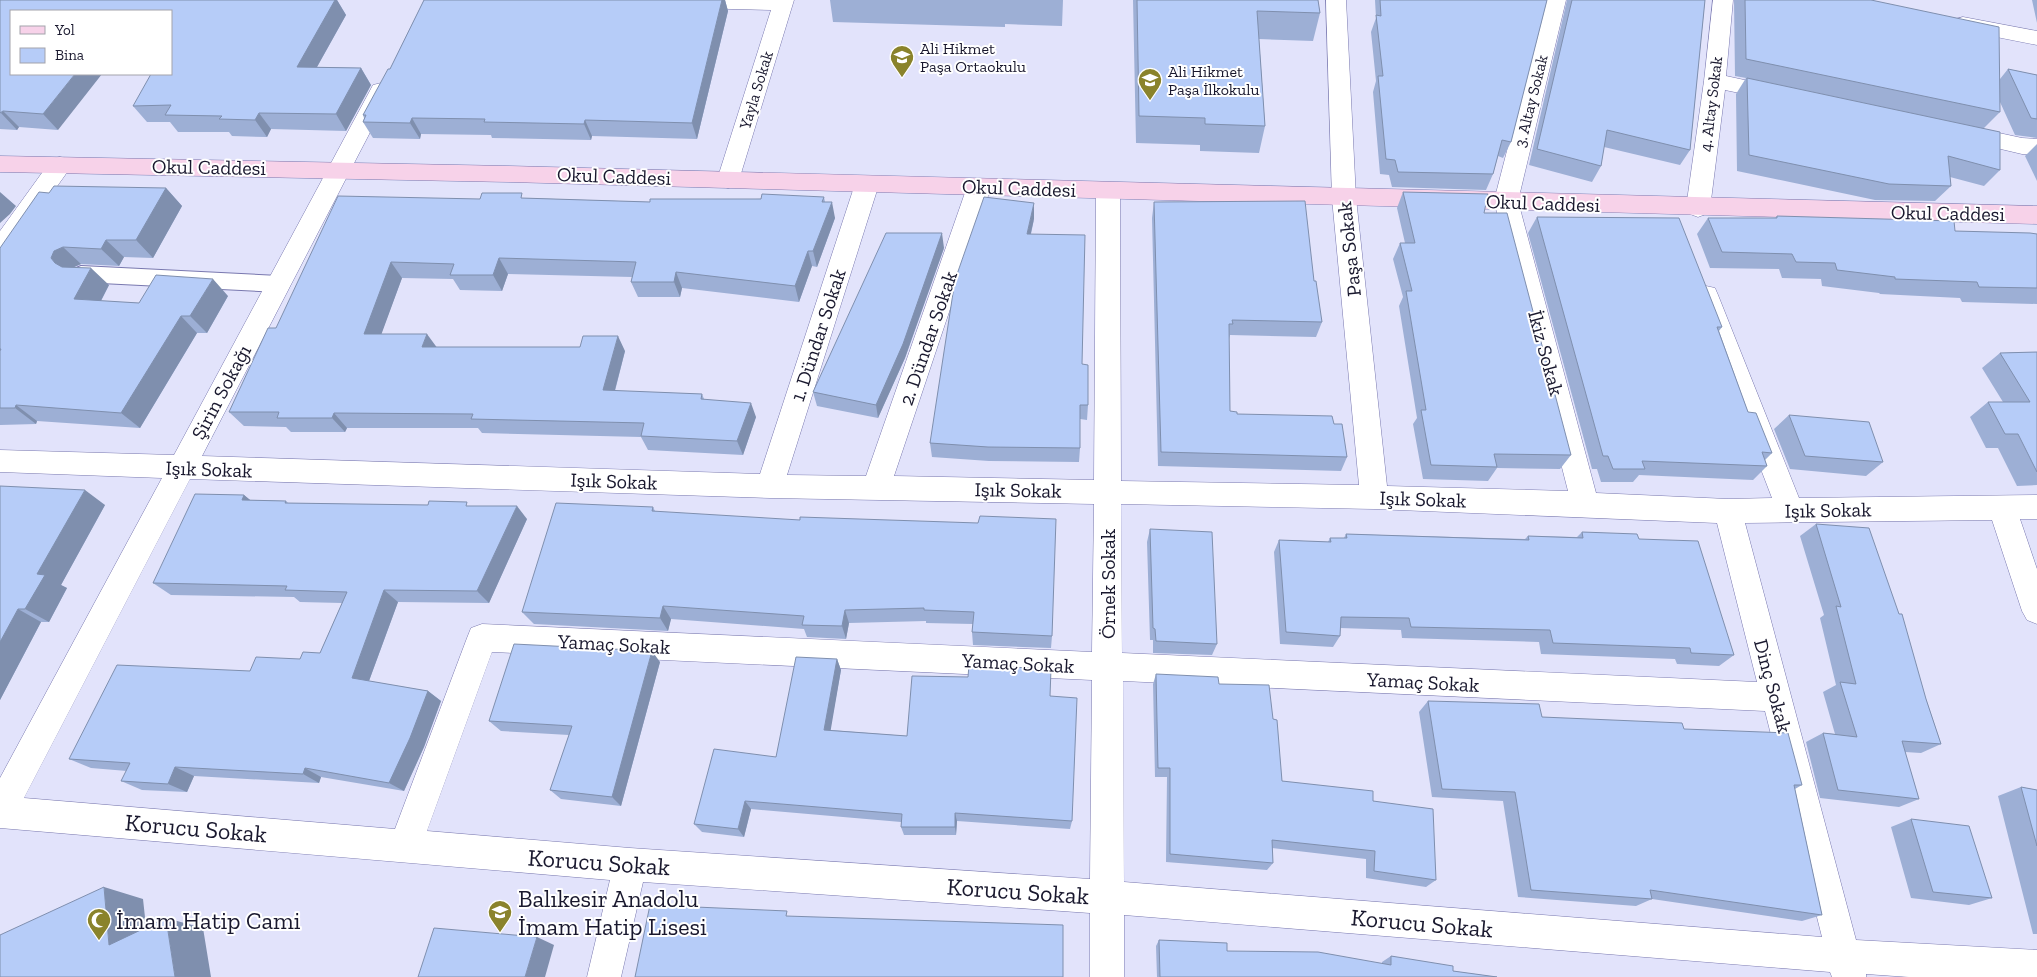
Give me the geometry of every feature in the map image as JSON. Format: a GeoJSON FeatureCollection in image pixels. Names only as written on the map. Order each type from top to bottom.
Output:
{"type":"FeatureCollection","features":[{"type":"Feature","properties":{"kind":"main road","name":"Okul Caddesi"},"geometry":{"type":"LineString","coordinates":[[0,164],[340,168],[1344,198],[1506,201],[1676,216],[1698,208],[2037,214]]}},
{"type":"Feature","properties":{"kind":"street","name":"Paşa Sokak"},"geometry":{"type":"LineString","coordinates":[[1336,0],[1344,198],[1374,497]]}},
{"type":"Feature","properties":{"kind":"street","name":"3. Altay Sokak"},"geometry":{"type":"LineString","coordinates":[[1506,201],[1556,0]]}},
{"type":"Feature","properties":{"kind":"street","name":"4. Altay Sokak"},"geometry":{"type":"LineString","coordinates":[[1698,208],[1715,81],[1723,0]]}},
{"type":"Feature","properties":{"kind":"street"},"geometry":{"type":"LineString","coordinates":[[666,2],[784,2]]}},
{"type":"Feature","properties":{"kind":"street","name":"Yayla Sokak"},"geometry":{"type":"LineString","coordinates":[[728,180],[784,2]]}},
{"type":"Feature","properties":{"kind":"street"},"geometry":{"type":"LineString","coordinates":[[1949,21],[2037,38]]}},
{"type":"Feature","properties":{"kind":"street","name":"Şirin Sokağı"},"geometry":{"type":"LineString","coordinates":[[0,812],[393,67]]}},
{"type":"Feature","properties":{"kind":"street"},"geometry":{"type":"LineString","coordinates":[[1715,81],[1802,99]]}},
{"type":"Feature","properties":{"kind":"street"},"geometry":{"type":"LineString","coordinates":[[1945,130],[2022,146],[2037,146]]}},
{"type":"Feature","properties":{"kind":"street"},"geometry":{"type":"LineString","coordinates":[[0,249],[60,165]]}},
{"type":"Feature","properties":{"kind":"street","name":"1. Dündar Sokak"},"geometry":{"type":"LineString","coordinates":[[770,486],[867,184]]}},
{"type":"Feature","properties":{"kind":"street","name":"2. Dündar Sokak"},"geometry":{"type":"LineString","coordinates":[[876,488],[979,187]]}},
{"type":"Feature","properties":{"kind":"street","name":"Örnek Sokak"},"geometry":{"type":"LineString","coordinates":[[1107,977],[1108,191]]}},
{"type":"Feature","properties":{"kind":"street","name":"İkiz Sokak"},"geometry":{"type":"LineString","coordinates":[[1506,201],[1586,504]]}},
{"type":"Feature","properties":{"kind":"street"},"geometry":{"type":"LineString","coordinates":[[1697,271],[1790,510]]}},
{"type":"Feature","properties":{"kind":"street","name":"Işık Sokak"},"geometry":{"type":"LineString","coordinates":[[0,461],[770,486],[1374,497],[1728,511],[2037,507]]}},
{"type":"Feature","properties":{"kind":"street"},"geometry":{"type":"LineString","coordinates":[[2001,506],[2037,612]]}},
{"type":"Feature","properties":{"kind":"street","name":"Dinç Sokak"},"geometry":{"type":"LineString","coordinates":[[1728,511],[1846,967]]}},
{"type":"Feature","properties":{"kind":"street","name":"Yamaç Sokak"},"geometry":{"type":"LineString","coordinates":[[405,846],[482,638],[1776,698]]}},
{"type":"Feature","properties":{"kind":"street","name":"Korucu Sokak"},"geometry":{"type":"LineString","coordinates":[[0,812],[630,865],[1107,898],[1846,967],[2037,967]]}},
{"type":"Feature","properties":{"kind":"street"},"geometry":{"type":"LineString","coordinates":[[604,977],[630,865]]}},
{"type":"Feature","properties":{"kind":"lane"},"geometry":{"type":"LineString","coordinates":[[81,274],[279,284]]}},
{"type":"Feature","properties":{"kind":"building"},"geometry":{"type":"Polygon","coordinates":[[[0,0],[335,0],[297,67],[361,68],[336,114],[259,113],[255,120],[219,119],[222,116],[165,115],[171,105],[133,106],[150,75],[172,75],[172,10],[10,10],[10,75],[74,75],[43,114],[3,111],[0,113],[0,0]]]}},
{"type":"Feature","properties":{"kind":"building"},"geometry":{"type":"Polygon","coordinates":[[[424,0],[722,0],[692,123],[585,120],[584,124],[484,122],[485,119],[412,118],[410,123],[363,122],[366,115],[363,115],[388,69],[390,69],[424,0]]]}},
{"type":"Feature","properties":{"kind":"building"},"geometry":{"type":"Polygon","coordinates":[[[1137,0],[1318,0],[1320,13],[1257,11],[1265,126],[1205,124],[1205,118],[1139,116],[1137,0]]]}},
{"type":"Feature","properties":{"kind":"building"},"geometry":{"type":"Polygon","coordinates":[[[1380,0],[1547,0],[1511,142],[1502,140],[1493,174],[1398,172],[1395,160],[1386,159],[1378,76],[1383,76],[1376,15],[1381,16],[1380,0]]]}},
{"type":"Feature","properties":{"kind":"building"},"geometry":{"type":"Polygon","coordinates":[[[1572,0],[1705,0],[1690,150],[1607,130],[1601,166],[1537,149],[1572,0]]]}},
{"type":"Feature","properties":{"kind":"building"},"geometry":{"type":"Polygon","coordinates":[[[1745,0],[1871,0],[1999,27],[2000,112],[1746,59],[1745,0]]]}},
{"type":"Feature","properties":{"kind":"building"},"geometry":{"type":"Polygon","coordinates":[[[2008,69],[2037,75],[2037,119],[2031,118],[2008,69]]]}},
{"type":"Feature","properties":{"kind":"building"},"geometry":{"type":"Polygon","coordinates":[[[1747,78],[2000,132],[2000,170],[1948,156],[1951,186],[1889,184],[1749,155],[1747,78]]]}},
{"type":"Feature","properties":{"kind":"building"},"geometry":{"type":"Polygon","coordinates":[[[54,186],[166,188],[136,240],[106,240],[101,249],[63,247],[54,251],[51,258],[62,267],[91,268],[74,299],[139,303],[156,275],[213,279],[190,316],[181,316],[121,413],[16,405],[15,408],[0,408],[0,248],[39,192],[49,193],[54,186]]]}},
{"type":"Feature","properties":{"kind":"building"},"geometry":{"type":"Polygon","coordinates":[[[1403,192],[1488,194],[1484,213],[1507,213],[1571,455],[1494,454],[1497,467],[1431,465],[1421,410],[1426,410],[1406,291],[1412,291],[1400,243],[1415,243],[1403,192]]]}},
{"type":"Feature","properties":{"kind":"building"},"geometry":{"type":"Polygon","coordinates":[[[482,193],[522,193],[521,198],[650,202],[650,199],[761,199],[762,194],[824,197],[822,202],[832,202],[813,251],[808,251],[795,286],[676,272],[674,282],[631,282],[636,262],[499,258],[493,275],[450,275],[454,264],[391,262],[364,334],[427,334],[422,347],[580,347],[583,336],[618,336],[603,390],[702,394],[701,399],[751,403],[737,441],[641,436],[644,423],[471,419],[473,414],[334,413],[332,418],[277,418],[279,412],[229,412],[268,328],[276,328],[338,196],[480,199],[482,193]]]}},
{"type":"Feature","properties":{"kind":"building"},"geometry":{"type":"Polygon","coordinates":[[[984,197],[1034,203],[1027,234],[1085,235],[1082,364],[1088,365],[1088,405],[1080,405],[1080,448],[988,447],[930,443],[955,280],[984,197]]]}},
{"type":"Feature","properties":{"kind":"building"},"geometry":{"type":"Polygon","coordinates":[[[1305,201],[1314,281],[1316,281],[1322,322],[1232,320],[1233,324],[1229,324],[1230,411],[1237,412],[1237,414],[1332,416],[1334,424],[1342,424],[1347,457],[1161,452],[1154,202],[1305,201]]]}},
{"type":"Feature","properties":{"kind":"building"},"geometry":{"type":"Polygon","coordinates":[[[1777,216],[1954,221],[1955,231],[2037,234],[2037,288],[1979,287],[1977,282],[1895,279],[1895,277],[1837,270],[1835,263],[1796,262],[1792,254],[1722,252],[1708,218],[1777,218],[1777,216]]]}},
{"type":"Feature","properties":{"kind":"building"},"geometry":{"type":"Polygon","coordinates":[[[1537,217],[1679,218],[1722,327],[1717,327],[1748,412],[1756,413],[1772,453],[1762,452],[1767,466],[1642,461],[1645,469],[1613,469],[1608,456],[1603,456],[1537,217]]]}},
{"type":"Feature","properties":{"kind":"building"},"geometry":{"type":"Polygon","coordinates":[[[886,233],[942,233],[903,344],[876,405],[813,392],[886,233]]]}},
{"type":"Feature","properties":{"kind":"building"},"geometry":{"type":"Polygon","coordinates":[[[2037,352],[2037,472],[2018,434],[2005,434],[1988,402],[2030,402],[2000,353],[2037,352]]]}},
{"type":"Feature","properties":{"kind":"building"},"geometry":{"type":"Polygon","coordinates":[[[1789,415],[1869,422],[1883,462],[1805,456],[1789,415]]]}},
{"type":"Feature","properties":{"kind":"building"},"geometry":{"type":"Polygon","coordinates":[[[0,486],[85,490],[37,574],[45,575],[25,609],[18,609],[0,642],[0,486]]]}},
{"type":"Feature","properties":{"kind":"building"},"geometry":{"type":"Polygon","coordinates":[[[195,494],[244,495],[242,500],[286,501],[285,503],[428,505],[429,501],[467,502],[466,506],[517,506],[477,591],[384,590],[352,678],[428,691],[410,738],[389,783],[305,768],[303,774],[175,767],[168,784],[121,781],[130,763],[69,759],[117,665],[250,671],[256,657],[300,659],[303,652],[320,653],[347,592],[285,590],[287,586],[153,583],[195,494]]]}},
{"type":"Feature","properties":{"kind":"building"},"geometry":{"type":"Polygon","coordinates":[[[556,503],[653,507],[652,511],[800,520],[800,517],[978,523],[980,516],[1056,519],[1052,636],[972,632],[974,612],[924,610],[924,608],[845,610],[842,626],[802,625],[804,616],[663,606],[660,618],[522,612],[556,503]]]}},
{"type":"Feature","properties":{"kind":"building"},"geometry":{"type":"Polygon","coordinates":[[[1816,524],[1869,528],[1899,614],[1902,614],[1941,744],[1902,741],[1919,799],[1838,790],[1823,733],[1857,737],[1840,682],[1856,684],[1836,606],[1841,607],[1816,524]]]}},
{"type":"Feature","properties":{"kind":"building"},"geometry":{"type":"Polygon","coordinates":[[[1150,529],[1212,532],[1217,644],[1156,641],[1155,629],[1153,628],[1150,529]]]}},
{"type":"Feature","properties":{"kind":"building"},"geometry":{"type":"Polygon","coordinates":[[[1582,532],[1637,534],[1639,539],[1698,541],[1734,655],[1691,653],[1690,648],[1553,643],[1550,630],[1411,627],[1409,618],[1341,617],[1340,636],[1286,632],[1279,540],[1331,542],[1330,538],[1347,538],[1346,534],[1529,540],[1528,536],[1583,538],[1582,532]]]}},
{"type":"Feature","properties":{"kind":"building"},"geometry":{"type":"Polygon","coordinates":[[[514,644],[652,651],[612,797],[550,790],[572,726],[489,721],[514,644]]]}},
{"type":"Feature","properties":{"kind":"building"},"geometry":{"type":"Polygon","coordinates":[[[796,657],[837,659],[824,730],[907,736],[912,676],[968,677],[969,665],[1051,669],[1050,696],[1077,698],[1072,821],[955,813],[955,827],[901,827],[902,814],[745,801],[738,829],[694,824],[714,749],[776,757],[796,657]]]}},
{"type":"Feature","properties":{"kind":"building"},"geometry":{"type":"Polygon","coordinates":[[[1156,674],[1218,677],[1219,684],[1269,685],[1273,719],[1277,720],[1282,781],[1373,791],[1373,801],[1433,809],[1436,880],[1374,871],[1375,851],[1272,840],[1273,863],[1170,854],[1170,768],[1158,768],[1156,674]]]}},
{"type":"Feature","properties":{"kind":"building"},"geometry":{"type":"Polygon","coordinates":[[[1428,701],[1539,704],[1542,717],[1682,723],[1684,729],[1788,733],[1802,785],[1794,785],[1822,915],[1650,890],[1652,899],[1531,890],[1515,792],[1442,789],[1428,701]]]}},
{"type":"Feature","properties":{"kind":"building"},"geometry":{"type":"Polygon","coordinates":[[[2021,787],[2037,790],[2037,846],[2021,787]]]}},
{"type":"Feature","properties":{"kind":"building"},"geometry":{"type":"Polygon","coordinates":[[[1911,819],[1969,826],[1992,898],[1933,892],[1911,819]]]}},
{"type":"Feature","properties":{"kind":"building"},"geometry":{"type":"Polygon","coordinates":[[[104,887],[109,945],[166,918],[175,977],[0,977],[0,935],[104,887]]]}},
{"type":"Feature","properties":{"kind":"building"},"geometry":{"type":"Polygon","coordinates":[[[650,905],[787,911],[786,916],[1063,925],[1063,977],[635,977],[650,905]]]}},
{"type":"Feature","properties":{"kind":"building"},"geometry":{"type":"Polygon","coordinates":[[[434,928],[537,937],[525,977],[418,977],[434,928]]]}},
{"type":"Feature","properties":{"kind":"building"},"geometry":{"type":"Polygon","coordinates":[[[1159,940],[1227,943],[1227,951],[1318,952],[1391,965],[1391,956],[1453,966],[1453,971],[1497,977],[1160,977],[1159,940]]]}},
{"type":"Feature","properties":{"kind":"place","name":"Ali Hikmet Paşa Ortaokulu"},"geometry":{"type":"Point","coordinates":[902,78]}},
{"type":"Feature","properties":{"kind":"place","name":"Ali Hikmet Paşa İlkokulu"},"geometry":{"type":"Point","coordinates":[1150,101]}},
{"type":"Feature","properties":{"kind":"place","name":"Balıkesir Anadolu İmam Hatip Lisesi"},"geometry":{"type":"Point","coordinates":[500,933]}},
{"type":"Feature","properties":{"kind":"place","name":"İmam Hatip Cami"},"geometry":{"type":"Point","coordinates":[99,941]}}]}
